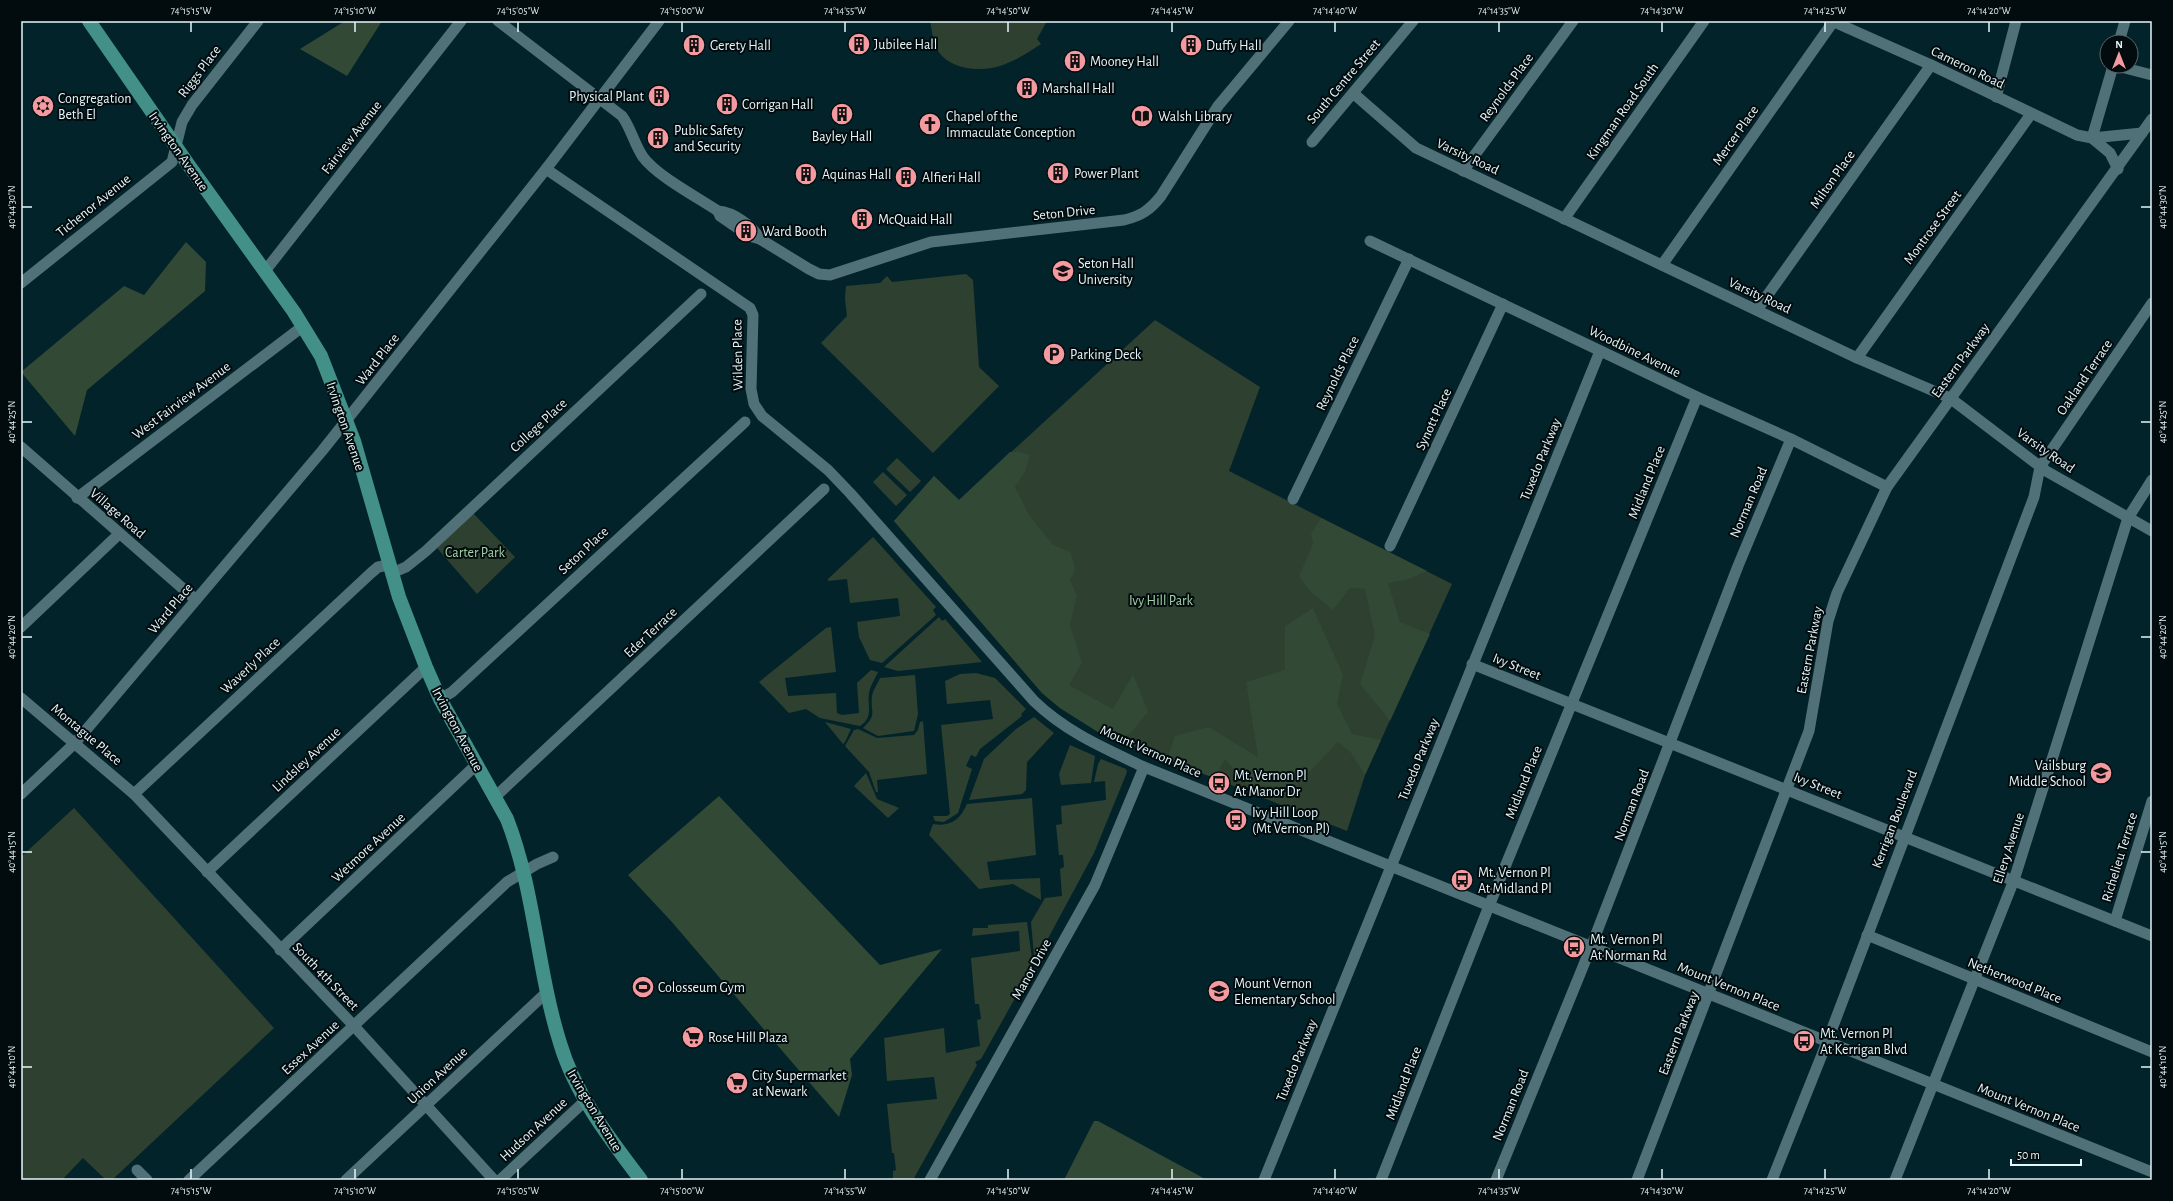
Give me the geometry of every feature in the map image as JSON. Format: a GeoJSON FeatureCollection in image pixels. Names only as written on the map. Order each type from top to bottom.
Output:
{"type":"FeatureCollection","features":[{"type":"Feature","properties":{"kind":"main road","name":"Irvington Avenue"},"geometry":{"type":"LineString","coordinates":[[90,21],[265,271],[321,356],[347,421],[408,622],[426,667],[440,699],[476,765],[496,797],[514,837],[536,929],[548,992],[562,1048],[586,1100],[613,1142],[641,1180]]}},
{"type":"Feature","properties":{"kind":"street","name":"Riggs Place"},"geometry":{"type":"LineString","coordinates":[[177,146],[182,122],[192,105],[258,21]]}},
{"type":"Feature","properties":{"kind":"street","name":"Fairview Avenue"},"geometry":{"type":"LineString","coordinates":[[265,271],[461,21]]}},
{"type":"Feature","properties":{"kind":"street","name":"Seton Drive"},"geometry":{"type":"LineString","coordinates":[[498,21],[622,116],[628,124],[640,152],[654,168],[718,211],[720,216],[749,236],[760,239],[809,270],[819,274],[830,275],[931,242],[1124,220],[1140,216],[1152,208],[1161,196],[1218,106],[1289,21]]}},
{"type":"Feature","properties":{"kind":"street","name":"Ward Place"},"geometry":{"type":"LineString","coordinates":[[21,794],[75,743],[347,421],[546,169],[660,21]]}},
{"type":"Feature","properties":{"kind":"street","name":"South Centre Street"},"geometry":{"type":"LineString","coordinates":[[1312,142],[1413,21]]}},
{"type":"Feature","properties":{"kind":"street","name":"Reynolds Place"},"geometry":{"type":"LineString","coordinates":[[1463,171],[1573,21]]}},
{"type":"Feature","properties":{"kind":"street","name":"Kingman Road South"},"geometry":{"type":"LineString","coordinates":[[1564,219],[1704,21]]}},
{"type":"Feature","properties":{"kind":"street","name":"Cameron Road"},"geometry":{"type":"LineString","coordinates":[[1833,21],[1932,65],[2077,135],[2092,138],[2142,133]]}},
{"type":"Feature","properties":{"kind":"street","name":"Mercer Place"},"geometry":{"type":"LineString","coordinates":[[1662,265],[1833,21]]}},
{"type":"Feature","properties":{"kind":"street"},"geometry":{"type":"LineString","coordinates":[[1996,97],[2016,21]]}},
{"type":"Feature","properties":{"kind":"street"},"geometry":{"type":"LineString","coordinates":[[2121,34],[2125,21]]}},
{"type":"Feature","properties":{"kind":"street","name":"Milton Place"},"geometry":{"type":"LineString","coordinates":[[1757,310],[1932,65]]}},
{"type":"Feature","properties":{"kind":"street"},"geometry":{"type":"LineString","coordinates":[[2139,72],[2152,76]]}},
{"type":"Feature","properties":{"kind":"street"},"geometry":{"type":"LineString","coordinates":[[2092,138],[2111,74]]}},
{"type":"Feature","properties":{"kind":"street","name":"Varsity Road"},"geometry":{"type":"LineString","coordinates":[[1353,93],[1416,148],[1856,358],[1950,398],[2040,467],[2152,531]]}},
{"type":"Feature","properties":{"kind":"street","name":"Montrose Street"},"geometry":{"type":"LineString","coordinates":[[1856,358],[2031,114]]}},
{"type":"Feature","properties":{"kind":"street","name":"Eastern Parkway"},"geometry":{"type":"LineString","coordinates":[[1637,1180],[1809,731],[1828,621],[1837,593],[1887,487],[1950,398],[2118,169],[2152,119]]}},
{"type":"Feature","properties":{"kind":"street","name":"Cameron Road"},"geometry":{"type":"LineString","coordinates":[[2092,138],[2110,153],[2118,169]]}},
{"type":"Feature","properties":{"kind":"street","name":"Tichenor Avenue"},"geometry":{"type":"LineString","coordinates":[[21,283],[172,162],[177,146]]}},
{"type":"Feature","properties":{"kind":"street","name":"Wilden Place"},"geometry":{"type":"LineString","coordinates":[[546,169],[750,308],[753,315],[751,389],[754,404],[762,416],[828,470],[924,578]]}},
{"type":"Feature","properties":{"kind":"street","name":"Woodbine Avenue"},"geometry":{"type":"LineString","coordinates":[[1370,241],[1697,397],[1791,439],[1887,487]]}},
{"type":"Feature","properties":{"kind":"street","name":"Reynolds Place"},"geometry":{"type":"LineString","coordinates":[[1293,499],[1409,259]]}},
{"type":"Feature","properties":{"kind":"street","name":"College Place"},"geometry":{"type":"LineString","coordinates":[[391,569],[406,567],[426,551],[701,294]]}},
{"type":"Feature","properties":{"kind":"street","name":"Synott Place"},"geometry":{"type":"LineString","coordinates":[[1390,546],[1503,304]]}},
{"type":"Feature","properties":{"kind":"street","name":"Oakland Terrace"},"geometry":{"type":"LineString","coordinates":[[2040,467],[2152,304]]}},
{"type":"Feature","properties":{"kind":"street","name":"West Fairview Avenue"},"geometry":{"type":"LineString","coordinates":[[77,498],[302,327]]}},
{"type":"Feature","properties":{"kind":"street","name":"Tuxedo Parkway"},"geometry":{"type":"LineString","coordinates":[[1264,1180],[1600,351]]}},
{"type":"Feature","properties":{"kind":"street","name":"Midland Place"},"geometry":{"type":"LineString","coordinates":[[1381,1180],[1489,906],[1697,397]]}},
{"type":"Feature","properties":{"kind":"street","name":"Seton Place"},"geometry":{"type":"LineString","coordinates":[[440,699],[452,692],[745,422]]}},
{"type":"Feature","properties":{"kind":"street","name":"Norman Road"},"geometry":{"type":"LineString","coordinates":[[1496,1180],[1591,947],[1671,743],[1738,566],[1791,439]]}},
{"type":"Feature","properties":{"kind":"street","name":"Village Road"},"geometry":{"type":"LineString","coordinates":[[21,447],[77,498],[196,600]]}},
{"type":"Feature","properties":{"kind":"street","name":"Kerrigan Boulevard"},"geometry":{"type":"LineString","coordinates":[[1772,1180],[1827,1042],[1904,835],[2034,497],[2040,467]]}},
{"type":"Feature","properties":{"kind":"street","name":"Ellery Avenue"},"geometry":{"type":"LineString","coordinates":[[1895,1180],[2014,880],[2128,518],[2152,480]]}},
{"type":"Feature","properties":{"kind":"street","name":"Eder Terrace"},"geometry":{"type":"LineString","coordinates":[[496,797],[824,489]]}},
{"type":"Feature","properties":{"kind":"street"},"geometry":{"type":"LineString","coordinates":[[21,628],[119,534]]}},
{"type":"Feature","properties":{"kind":"street","name":"Waverly Place"},"geometry":{"type":"LineString","coordinates":[[134,794],[371,573],[378,567],[391,569]]}},
{"type":"Feature","properties":{"kind":"street","name":"Mount Vernon Place"},"geometry":{"type":"LineString","coordinates":[[924,578],[1048,715],[1076,735],[1144,767],[2152,1172]]}},
{"type":"Feature","properties":{"kind":"street","name":"Ivy Street"},"geometry":{"type":"LineString","coordinates":[[1472,664],[1904,835],[2152,936]]}},
{"type":"Feature","properties":{"kind":"street","name":"Lindsley Avenue"},"geometry":{"type":"LineString","coordinates":[[207,872],[426,667]]}},
{"type":"Feature","properties":{"kind":"street","name":"Montague Place"},"geometry":{"type":"LineString","coordinates":[[21,698],[134,794]]}},
{"type":"Feature","properties":{"kind":"street","name":"Wetmore Avenue"},"geometry":{"type":"LineString","coordinates":[[280,950],[476,765]]}},
{"type":"Feature","properties":{"kind":"street","name":"Manor Drive"},"geometry":{"type":"LineString","coordinates":[[930,1180],[1095,885],[1144,767]]}},
{"type":"Feature","properties":{"kind":"street","name":"South 4th Street"},"geometry":{"type":"LineString","coordinates":[[134,794],[280,950],[354,1026],[494,1180]]}},
{"type":"Feature","properties":{"kind":"street","name":"Richelieu Terrace"},"geometry":{"type":"LineString","coordinates":[[2115,921],[2152,801]]}},
{"type":"Feature","properties":{"kind":"street"},"geometry":{"type":"LineString","coordinates":[[522,872],[553,858]]}},
{"type":"Feature","properties":{"kind":"street","name":"Essex Avenue"},"geometry":{"type":"LineString","coordinates":[[189,1180],[507,882],[522,872]]}},
{"type":"Feature","properties":{"kind":"street","name":"Netherwood Place"},"geometry":{"type":"LineString","coordinates":[[1867,935],[2152,1052]]}},
{"type":"Feature","properties":{"kind":"street","name":"Union Avenue"},"geometry":{"type":"LineString","coordinates":[[346,1180],[548,992]]}},
{"type":"Feature","properties":{"kind":"street","name":"Hudson Avenue"},"geometry":{"type":"LineString","coordinates":[[500,1180],[586,1100]]}},
{"type":"Feature","properties":{"kind":"street"},"geometry":{"type":"LineString","coordinates":[[137,1170],[147,1180]]}},
{"type":"Feature","properties":{"kind":"green space"},"geometry":{"type":"Polygon","coordinates":[[[345,21],[382,21],[347,76],[300,49],[345,21]]]}},
{"type":"Feature","properties":{"kind":"green space"},"geometry":{"type":"Polygon","coordinates":[[[930,21],[1047,21],[1037,39],[1041,44],[1023,56],[1003,65],[986,69],[977,69],[959,66],[944,58],[938,51],[935,44],[930,21]]]}},
{"type":"Feature","properties":{"kind":"green space"},"geometry":{"type":"Polygon","coordinates":[[[186,242],[206,262],[205,291],[87,390],[75,436],[21,372],[124,286],[144,295],[186,242]]]}},
{"type":"Feature","properties":{"kind":"green space"},"geometry":{"type":"Polygon","coordinates":[[[966,274],[973,280],[979,367],[999,386],[933,453],[821,343],[847,316],[845,299],[846,286],[880,283],[887,276],[892,282],[966,274]]]}},
{"type":"Feature","properties":{"kind":"green space","name":"Ivy Hill Park"},"geometry":{"type":"Polygon","coordinates":[[[1155,320],[1260,387],[1229,471],[1452,584],[1365,775],[1347,831],[1098,732],[1060,708],[1042,693],[894,521],[934,476],[959,500],[1155,320]]]}},
{"type":"Feature","properties":{"kind":"green space"},"geometry":{"type":"Polygon","coordinates":[[[1010,452],[1020,452],[1030,455],[1025,472],[1015,487],[1028,513],[1053,545],[1071,552],[1075,570],[1070,580],[1077,595],[1070,625],[1082,663],[1069,685],[1113,709],[1133,674],[1148,712],[1129,735],[1098,732],[1060,708],[1042,693],[894,521],[934,476],[959,500],[1010,452]]]}},
{"type":"Feature","properties":{"kind":"green space"},"geometry":{"type":"Polygon","coordinates":[[[897,458],[921,481],[910,492],[886,469],[897,458]]]}},
{"type":"Feature","properties":{"kind":"green space"},"geometry":{"type":"Polygon","coordinates":[[[883,472],[907,495],[896,506],[873,482],[883,472]]]}},
{"type":"Feature","properties":{"kind":"green space","name":"Carter Park"},"geometry":{"type":"Polygon","coordinates":[[[473,513],[515,557],[477,594],[437,548],[473,513]]]}},
{"type":"Feature","properties":{"kind":"green space"},"geometry":{"type":"Polygon","coordinates":[[[1321,518],[1427,571],[1409,579],[1388,583],[1400,622],[1430,634],[1390,721],[1360,684],[1375,636],[1365,589],[1350,588],[1333,610],[1309,590],[1299,576],[1313,544],[1311,534],[1321,518]]]}},
{"type":"Feature","properties":{"kind":"green space"},"geometry":{"type":"Polygon","coordinates":[[[873,537],[936,607],[933,610],[936,615],[882,663],[870,660],[859,637],[857,622],[900,616],[898,598],[850,603],[847,579],[828,581],[828,579],[873,537]]]}},
{"type":"Feature","properties":{"kind":"green space"},"geometry":{"type":"Polygon","coordinates":[[[1313,608],[1343,675],[1337,704],[1352,734],[1381,740],[1365,775],[1351,753],[1338,742],[1301,781],[1286,787],[1247,784],[1225,759],[1215,778],[1167,760],[1175,736],[1209,727],[1258,757],[1246,682],[1285,670],[1285,626],[1313,608]]]}},
{"type":"Feature","properties":{"kind":"green space"},"geometry":{"type":"Polygon","coordinates":[[[939,617],[942,621],[945,619],[982,662],[898,671],[884,667],[939,617]]]}},
{"type":"Feature","properties":{"kind":"green space"},"geometry":{"type":"Polygon","coordinates":[[[831,627],[836,672],[785,678],[788,696],[836,693],[837,713],[842,715],[859,713],[857,683],[871,670],[878,672],[871,685],[867,719],[860,726],[820,718],[806,709],[789,713],[759,682],[826,628],[831,627]]]}},
{"type":"Feature","properties":{"kind":"green space"},"geometry":{"type":"Polygon","coordinates":[[[976,673],[995,678],[1026,709],[1021,714],[1022,716],[980,749],[976,757],[971,755],[966,766],[972,769],[958,813],[944,822],[935,821],[933,816],[947,816],[950,814],[941,725],[993,719],[990,700],[947,704],[945,681],[960,674],[976,673]]]}},
{"type":"Feature","properties":{"kind":"green space"},"geometry":{"type":"Polygon","coordinates":[[[915,675],[918,714],[914,731],[878,736],[863,728],[872,716],[872,696],[880,678],[915,675]]]}},
{"type":"Feature","properties":{"kind":"green space"},"geometry":{"type":"Polygon","coordinates":[[[1034,717],[1054,733],[1027,762],[1026,790],[1022,794],[969,800],[984,759],[1016,729],[1034,717]]]}},
{"type":"Feature","properties":{"kind":"green space"},"geometry":{"type":"Polygon","coordinates":[[[923,721],[927,774],[877,780],[878,792],[876,792],[869,772],[845,746],[854,730],[858,729],[877,738],[914,735],[918,730],[920,722],[923,721]]]}},
{"type":"Feature","properties":{"kind":"green space"},"geometry":{"type":"Polygon","coordinates":[[[825,722],[851,729],[843,744],[825,722]]]}},
{"type":"Feature","properties":{"kind":"green space"},"geometry":{"type":"Polygon","coordinates":[[[1070,745],[1095,756],[1091,783],[1061,785],[1059,774],[1070,745]]]}},
{"type":"Feature","properties":{"kind":"green space"},"geometry":{"type":"Polygon","coordinates":[[[1101,759],[1126,769],[1127,772],[1094,853],[1038,957],[1034,956],[1031,922],[1045,898],[1062,896],[1060,869],[1064,867],[1063,855],[1059,855],[1056,825],[1062,824],[1061,806],[1106,800],[1105,781],[1094,782],[1098,764],[1101,759]]]}},
{"type":"Feature","properties":{"kind":"green space"},"geometry":{"type":"Polygon","coordinates":[[[866,773],[877,799],[899,808],[888,818],[854,786],[866,773]]]}},
{"type":"Feature","properties":{"kind":"green space"},"geometry":{"type":"Polygon","coordinates":[[[719,796],[880,965],[942,949],[850,1059],[852,1075],[839,1117],[671,921],[628,875],[719,796]]]}},
{"type":"Feature","properties":{"kind":"green space"},"geometry":{"type":"Polygon","coordinates":[[[1032,798],[1036,855],[987,862],[990,880],[1040,878],[1041,900],[1013,884],[979,889],[929,835],[933,824],[939,825],[954,821],[958,818],[967,804],[1032,798]]]}},
{"type":"Feature","properties":{"kind":"green space"},"geometry":{"type":"Polygon","coordinates":[[[74,808],[274,1028],[112,1180],[106,1180],[83,1158],[62,1180],[21,1180],[21,857],[74,808]]]}},
{"type":"Feature","properties":{"kind":"green space"},"geometry":{"type":"Polygon","coordinates":[[[1027,922],[1033,966],[981,1059],[975,1062],[977,1065],[913,1180],[893,1180],[893,1171],[896,1170],[894,1153],[892,1153],[887,1104],[937,1099],[934,1077],[887,1081],[884,1038],[944,1028],[946,1053],[980,1046],[977,1020],[981,1019],[979,1004],[975,1004],[971,958],[1020,951],[1019,931],[972,936],[973,928],[988,928],[988,925],[1027,922]]]}},
{"type":"Feature","properties":{"kind":"green space"},"geometry":{"type":"Polygon","coordinates":[[[1094,1121],[1098,1121],[1207,1180],[1064,1180],[1094,1121]]]}},
{"type":"Feature","properties":{"kind":"place","name":"Jubilee Hall"},"geometry":{"type":"Point","coordinates":[859,44]}},
{"type":"Feature","properties":{"kind":"place","name":"Gerety Hall"},"geometry":{"type":"Point","coordinates":[694,45]}},
{"type":"Feature","properties":{"kind":"place","name":"Duffy Hall"},"geometry":{"type":"Point","coordinates":[1191,45]}},
{"type":"Feature","properties":{"kind":"place","name":"Mooney Hall"},"geometry":{"type":"Point","coordinates":[1075,61]}},
{"type":"Feature","properties":{"kind":"place","name":"Marshall Hall"},"geometry":{"type":"Point","coordinates":[1027,88]}},
{"type":"Feature","properties":{"kind":"place","name":"Physical Plant"},"geometry":{"type":"Point","coordinates":[659,96]}},
{"type":"Feature","properties":{"kind":"place","name":"Corrigan Hall"},"geometry":{"type":"Point","coordinates":[727,104]}},
{"type":"Feature","properties":{"kind":"place","name":"Congregation Beth El"},"geometry":{"type":"Point","coordinates":[43,106]}},
{"type":"Feature","properties":{"kind":"place","name":"Bayley Hall"},"geometry":{"type":"Point","coordinates":[842,114]}},
{"type":"Feature","properties":{"kind":"place","name":"Walsh Library"},"geometry":{"type":"Point","coordinates":[1142,116]}},
{"type":"Feature","properties":{"kind":"place","name":"Chapel of the Immaculate Conception"},"geometry":{"type":"Point","coordinates":[930,124]}},
{"type":"Feature","properties":{"kind":"place","name":"Public Safety and Security"},"geometry":{"type":"Point","coordinates":[658,138]}},
{"type":"Feature","properties":{"kind":"place","name":"Power Plant"},"geometry":{"type":"Point","coordinates":[1058,173]}},
{"type":"Feature","properties":{"kind":"place","name":"Aquinas Hall"},"geometry":{"type":"Point","coordinates":[806,174]}},
{"type":"Feature","properties":{"kind":"place","name":"Alfieri Hall"},"geometry":{"type":"Point","coordinates":[906,177]}},
{"type":"Feature","properties":{"kind":"place","name":"McQuaid Hall"},"geometry":{"type":"Point","coordinates":[862,219]}},
{"type":"Feature","properties":{"kind":"place","name":"Ward Booth"},"geometry":{"type":"Point","coordinates":[746,231]}},
{"type":"Feature","properties":{"kind":"place","name":"Seton Hall University"},"geometry":{"type":"Point","coordinates":[1063,271]}},
{"type":"Feature","properties":{"kind":"place","name":"Parking Deck"},"geometry":{"type":"Point","coordinates":[1054,354]}},
{"type":"Feature","properties":{"kind":"place","name":"Vailsburg Middle School"},"geometry":{"type":"Point","coordinates":[2101,773]}},
{"type":"Feature","properties":{"kind":"place","name":"Mt. Vernon Pl At Manor Dr"},"geometry":{"type":"Point","coordinates":[1219,783]}},
{"type":"Feature","properties":{"kind":"place","name":"Ivy Hill Loop (Mt Vernon Pl)"},"geometry":{"type":"Point","coordinates":[1236,820]}},
{"type":"Feature","properties":{"kind":"place","name":"Mt. Vernon Pl At Midland Pl"},"geometry":{"type":"Point","coordinates":[1462,880]}},
{"type":"Feature","properties":{"kind":"place","name":"Mt. Vernon Pl At Norman Rd"},"geometry":{"type":"Point","coordinates":[1574,947]}},
{"type":"Feature","properties":{"kind":"place","name":"Colosseum Gym"},"geometry":{"type":"Point","coordinates":[643,987]}},
{"type":"Feature","properties":{"kind":"place","name":"Mount Vernon Elementary School"},"geometry":{"type":"Point","coordinates":[1219,991]}},
{"type":"Feature","properties":{"kind":"place","name":"Rose Hill Plaza"},"geometry":{"type":"Point","coordinates":[693,1037]}},
{"type":"Feature","properties":{"kind":"place","name":"Mt. Vernon Pl At Kerrigan Blvd"},"geometry":{"type":"Point","coordinates":[1804,1041]}},
{"type":"Feature","properties":{"kind":"place","name":"City Supermarket at Newark"},"geometry":{"type":"Point","coordinates":[737,1083]}}]}
